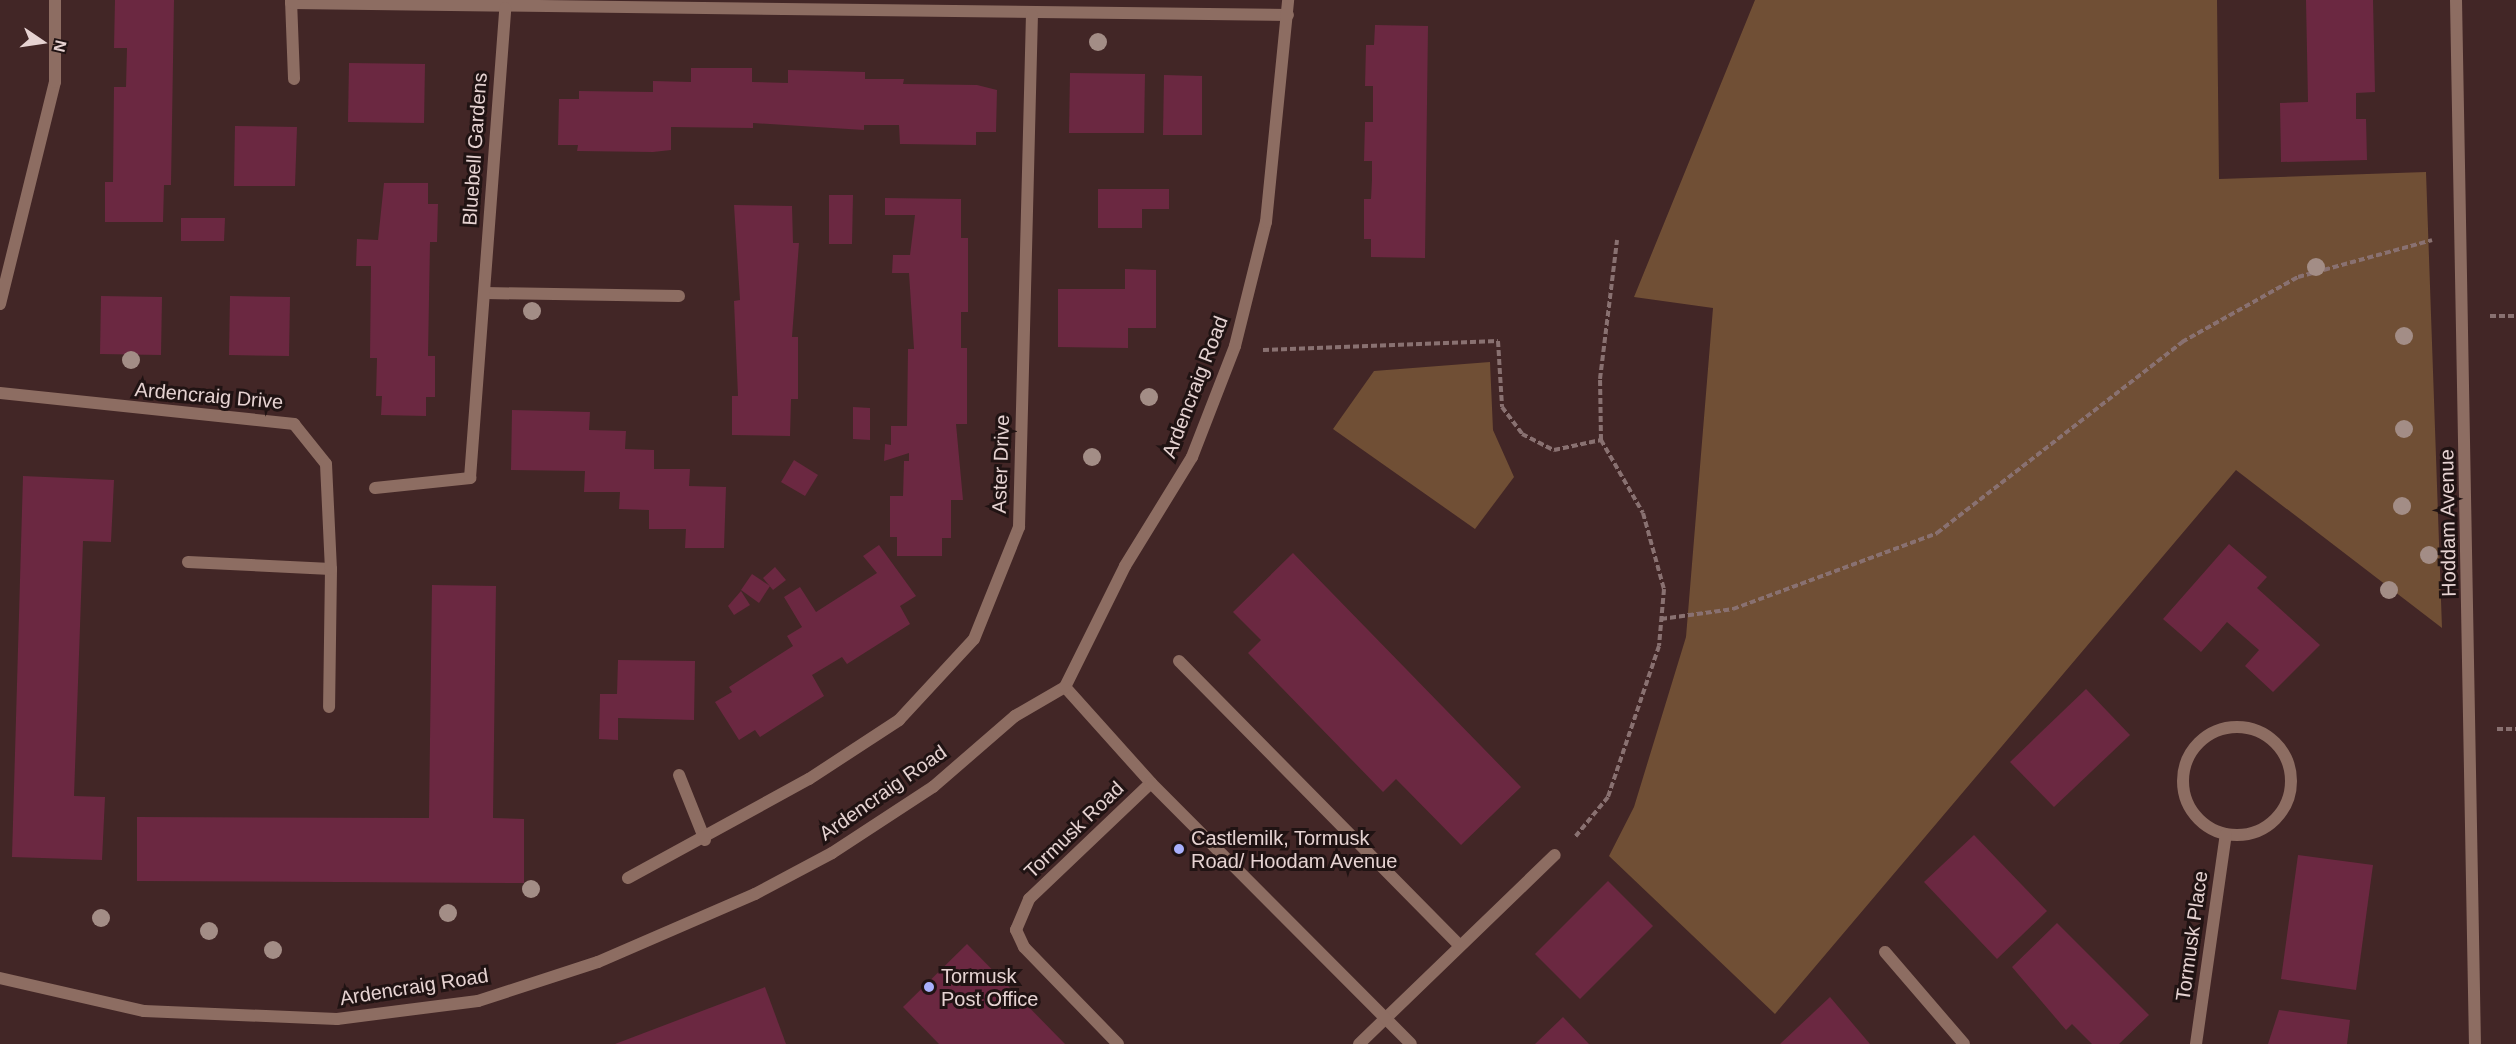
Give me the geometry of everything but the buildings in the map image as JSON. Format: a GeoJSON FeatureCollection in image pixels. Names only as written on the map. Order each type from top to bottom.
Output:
{"type":"FeatureCollection","features":[{"type":"Feature","properties":{"kind":"street"},"geometry":{"type":"LineString","coordinates":[[0,304],[55,82],[55,0]]}},
{"type":"Feature","properties":{"kind":"street","name":"Ardencraig Road"},"geometry":{"type":"LineString","coordinates":[[0,978],[144,1011],[337,1019],[478,1001],[598,962],[822,858],[933,787],[1015,716],[1065,687],[1125,566],[1192,456],[1235,346],[1266,222],[1288,0]]}},
{"type":"Feature","properties":{"kind":"street","name":"Hoddam Avenue"},"geometry":{"type":"LineString","coordinates":[[2456,0],[2475,1044]]}},
{"type":"Feature","properties":{"kind":"street"},"geometry":{"type":"LineString","coordinates":[[294,79],[291,2],[504,8],[1032,15],[1288,15]]}},
{"type":"Feature","properties":{"kind":"street","name":"Bluebell Gardens"},"geometry":{"type":"LineString","coordinates":[[375,488],[470,478],[504,8]]}},
{"type":"Feature","properties":{"kind":"street","name":"Aster Drive"},"geometry":{"type":"LineString","coordinates":[[628,878],[705,840],[899,720],[974,639],[1019,527],[1032,15]]}},
{"type":"Feature","properties":{"kind":"street"},"geometry":{"type":"LineString","coordinates":[[485,292],[679,296]]}},
{"type":"Feature","properties":{"kind":"street","name":"Ardencraig Drive"},"geometry":{"type":"LineString","coordinates":[[0,393],[294,424],[326,464],[331,569],[329,706]]}},
{"type":"Feature","properties":{"kind":"street"},"geometry":{"type":"LineString","coordinates":[[188,562],[331,569]]}},
{"type":"Feature","properties":{"kind":"street"},"geometry":{"type":"LineString","coordinates":[[1179,661],[1460,946]]}},
{"type":"Feature","properties":{"kind":"street","name":"Tormusk Road"},"geometry":{"type":"LineString","coordinates":[[1065,687],[1151,783],[1411,1044]]}},
{"type":"Feature","properties":{"kind":"street"},"geometry":{"type":"LineString","coordinates":[[2221,729],[2254,729],[2276,743],[2289,764],[2289,798],[2269,825],[2253,833],[2226,834],[2193,812],[2183,780],[2186,764],[2206,736],[2221,729]]}},
{"type":"Feature","properties":{"kind":"street"},"geometry":{"type":"LineString","coordinates":[[679,775],[705,840]]}},
{"type":"Feature","properties":{"kind":"street","name":"Tormusk Road"},"geometry":{"type":"LineString","coordinates":[[1119,1044],[1024,947],[1016,930],[1029,899],[1151,783]]}},
{"type":"Feature","properties":{"kind":"street","name":"Tormusk Place"},"geometry":{"type":"LineString","coordinates":[[2196,1044],[2226,834]]}},
{"type":"Feature","properties":{"kind":"street"},"geometry":{"type":"LineString","coordinates":[[1359,1044],[1555,855]]}},
{"type":"Feature","properties":{"kind":"street"},"geometry":{"type":"LineString","coordinates":[[1886,952],[1961,1043]]}},
{"type":"Feature","properties":{"kind":"path"},"geometry":{"type":"LineString","coordinates":[[1661,619],[1733,609],[1937,533],[2182,342],[2298,278],[2461,231]]}},
{"type":"Feature","properties":{"kind":"path"},"geometry":{"type":"LineString","coordinates":[[1555,855],[1608,797],[1659,646],[1664,589],[1650,532],[1601,440],[1600,379],[1617,240]]}},
{"type":"Feature","properties":{"kind":"path"},"geometry":{"type":"LineString","coordinates":[[1235,346],[1283,353],[1498,341],[1502,407],[1522,434],[1554,450],[1601,440]]}},
{"type":"Feature","properties":{"kind":"shaded area"},"geometry":{"type":"Polygon","coordinates":[[[1755,0],[2217,0],[2219,179],[2426,172],[2442,628],[2236,470],[1775,1014],[1609,856],[1634,807],[1686,637],[1713,308],[1634,297],[1755,0]]]}},
{"type":"Feature","properties":{"kind":"shaded area"},"geometry":{"type":"Polygon","coordinates":[[[1490,362],[1493,430],[1514,477],[1475,529],[1333,429],[1374,371],[1490,362]]]}},
{"type":"Feature","properties":{"kind":"place","name":"Castlemilk, Tormusk Road/ Hoodam Avenue"},"geometry":{"type":"Point","coordinates":[1179,849]}},
{"type":"Feature","properties":{"kind":"place","name":"Tormusk Post Office"},"geometry":{"type":"Point","coordinates":[929,987]}}]}
